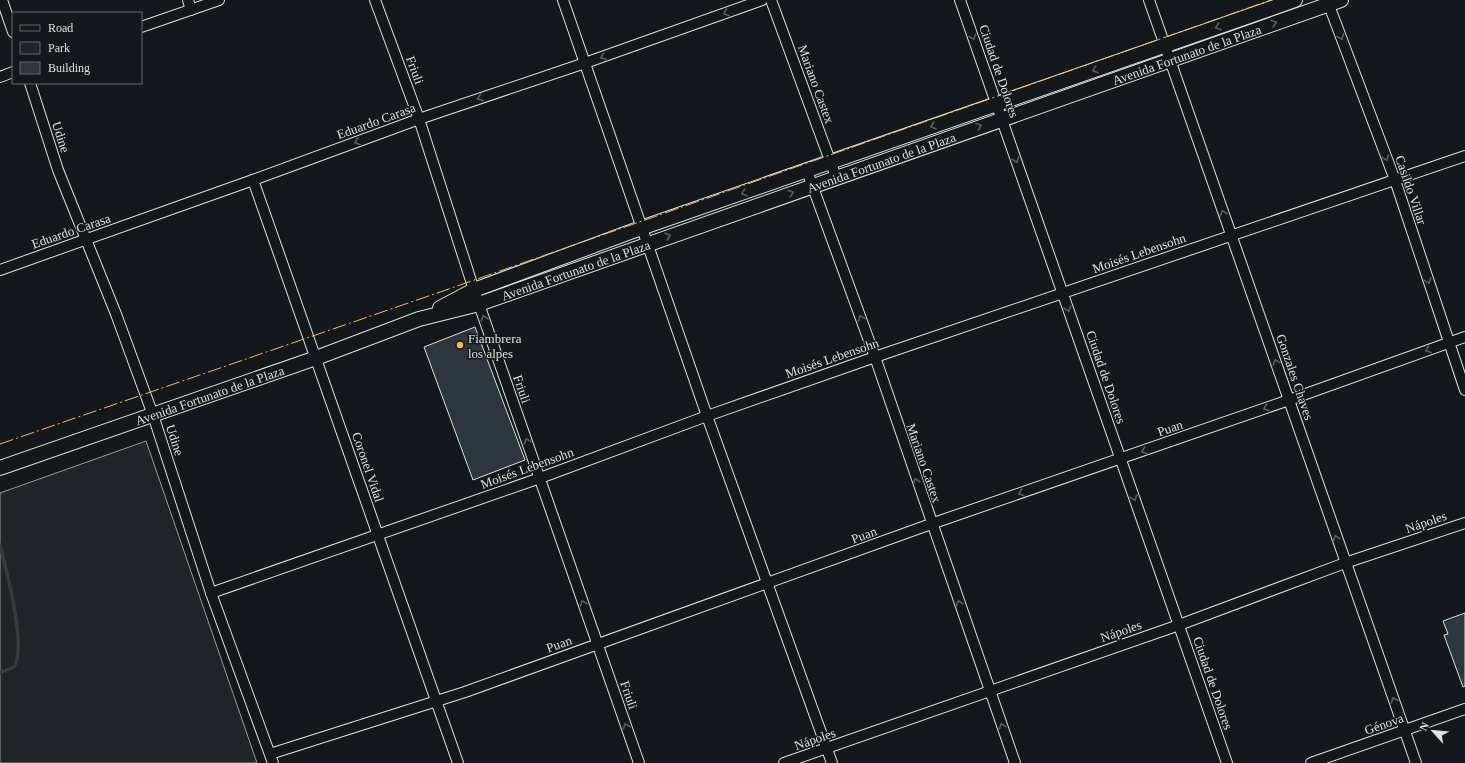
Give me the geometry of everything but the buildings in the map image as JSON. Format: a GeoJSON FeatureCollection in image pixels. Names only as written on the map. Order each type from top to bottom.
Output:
{"type":"FeatureCollection","features":[{"type":"Feature","properties":{"kind":"main road","name":"Avenida Fortunato de la Plaza"},"geometry":{"type":"LineString","coordinates":[[419,319],[474,290],[641,228],[1295,0]]}},
{"type":"Feature","properties":{"kind":"main road","name":"Avenida Fortunato de la Plaza"},"geometry":{"type":"LineString","coordinates":[[0,468],[316,358],[419,319],[479,304],[1001,118],[1170,60],[1332,1]]}},
{"type":"Feature","properties":{"kind":"street"},"geometry":{"type":"LineString","coordinates":[[2,0],[12,29]]}},
{"type":"Feature","properties":{"kind":"street"},"geometry":{"type":"LineString","coordinates":[[142,27],[189,5],[219,0]]}},
{"type":"Feature","properties":{"kind":"street","name":"Friuli"},"geometry":{"type":"LineString","coordinates":[[375,0],[419,119],[474,290],[639,763]]}},
{"type":"Feature","properties":{"kind":"street"},"geometry":{"type":"LineString","coordinates":[[563,0],[707,416],[832,763]]}},
{"type":"Feature","properties":{"kind":"street","name":"Eduardo Carasa"},"geometry":{"type":"LineString","coordinates":[[0,270],[419,119],[585,63],[762,0]]}},
{"type":"Feature","properties":{"kind":"street","name":"Mariano Castex"},"geometry":{"type":"LineString","coordinates":[[771,0],[836,177]]}},
{"type":"Feature","properties":{"kind":"street","name":"Ciudad de Dolores"},"geometry":{"type":"LineString","coordinates":[[960,0],[1226,763]]}},
{"type":"Feature","properties":{"kind":"street","name":"Gonzales Chaves"},"geometry":{"type":"LineString","coordinates":[[1148,0],[1416,763]]}},
{"type":"Feature","properties":{"kind":"street","name":"Casildo Villar"},"geometry":{"type":"LineString","coordinates":[[1332,1],[1395,180],[1465,390]]}},
{"type":"Feature","properties":{"kind":"street"},"geometry":{"type":"LineString","coordinates":[[0,77],[12,72]]}},
{"type":"Feature","properties":{"kind":"street","name":"Udine"},"geometry":{"type":"LineString","coordinates":[[30,84],[58,170],[116,314],[153,415],[211,593],[272,759]]}},
{"type":"Feature","properties":{"kind":"street","name":"Moisés Lebensohn"},"geometry":{"type":"LineString","coordinates":[[211,593],[540,478],[707,416],[875,357],[1465,156]]}},
{"type":"Feature","properties":{"kind":"street","name":"Mariano Castex"},"geometry":{"type":"LineString","coordinates":[[808,171],[875,357],[931,524],[1015,763]]}},
{"type":"Feature","properties":{"kind":"street","name":"Coronel Vidal"},"geometry":{"type":"LineString","coordinates":[[253,180],[458,763]]}},
{"type":"Feature","properties":{"kind":"street","name":"Puan"},"geometry":{"type":"LineString","coordinates":[[272,759],[768,584],[931,524],[1289,400],[1465,337]]}},
{"type":"Feature","properties":{"kind":"street","name":"Nápoles"},"geometry":{"type":"LineString","coordinates":[[784,763],[1179,625],[1345,563],[1465,523]]}},
{"type":"Feature","properties":{"kind":"street","name":"Génova"},"geometry":{"type":"LineString","coordinates":[[1311,763],[1465,709]]}},
{"type":"Feature","properties":{"kind":"green space"},"geometry":{"type":"Polygon","coordinates":[[[146,441],[257,763],[0,763],[0,493],[146,441]]]}},
{"type":"Feature","properties":{"kind":"waterway"},"geometry":{"type":"LineString","coordinates":[[0,545],[14,608],[18,643],[17,657],[14,667],[0,673]]}},
{"type":"Feature","properties":{"kind":"power"},"geometry":{"type":"LineString","coordinates":[[0,444],[443,291],[1271,0]]}},
{"type":"Feature","properties":{"kind":"place","name":"Fiambrera los alpes"},"geometry":{"type":"Point","coordinates":[460,345]}}]}
